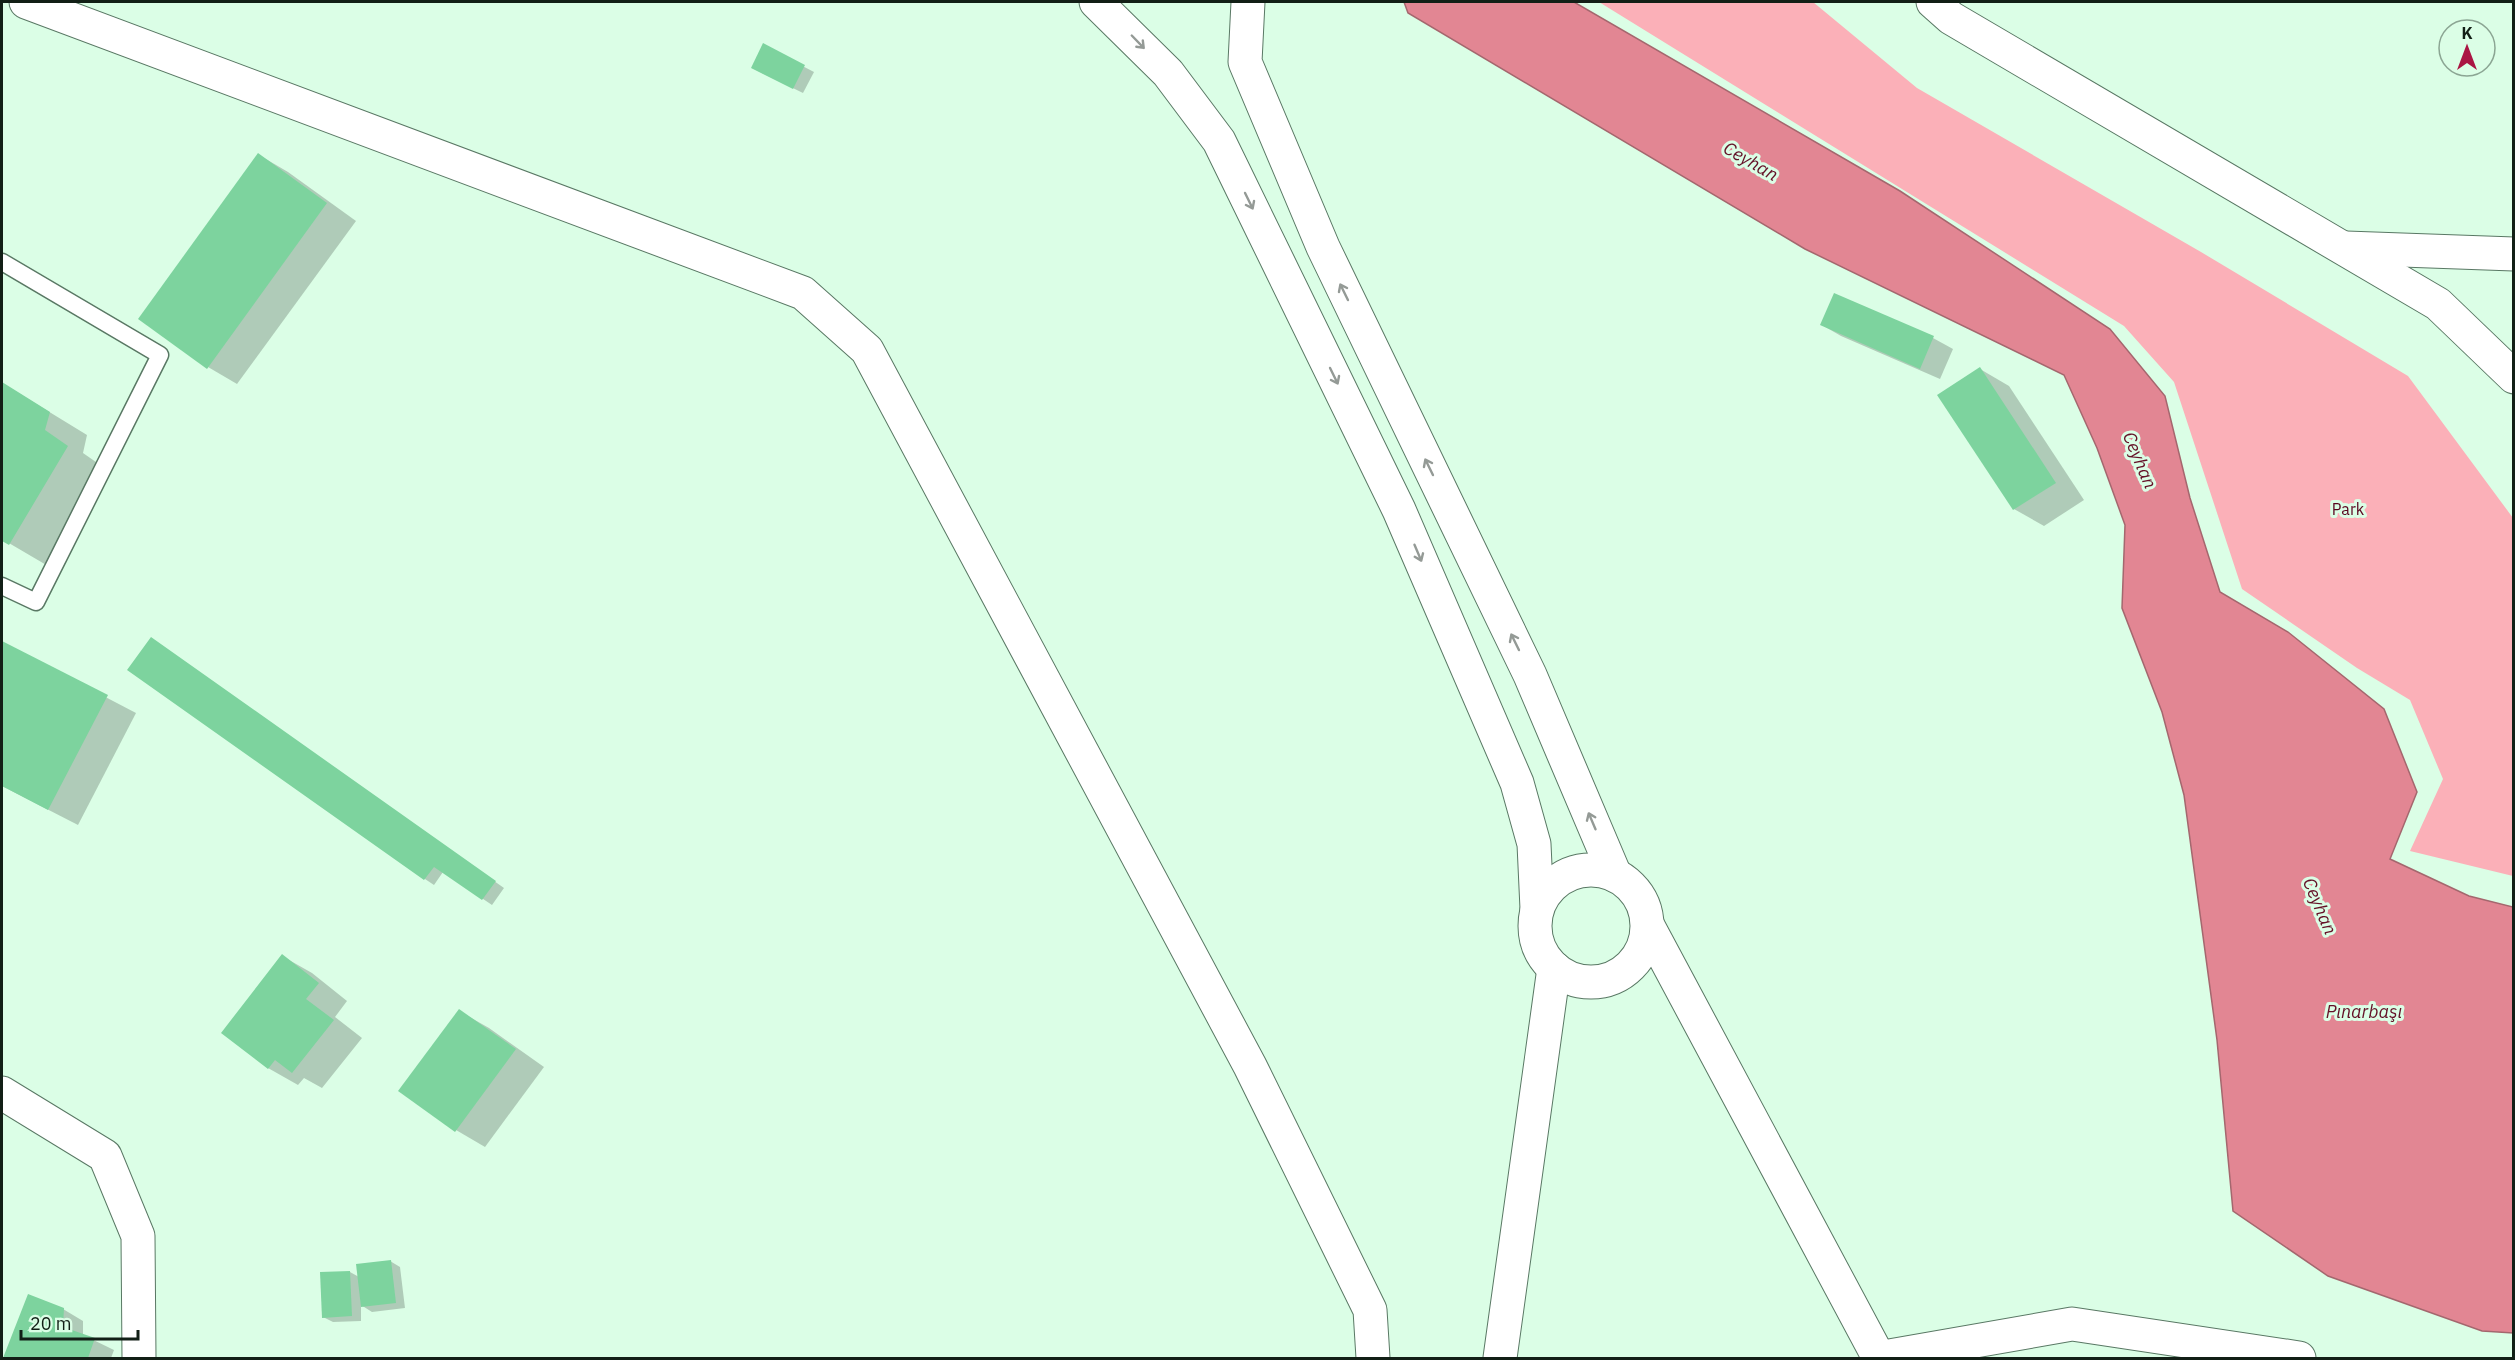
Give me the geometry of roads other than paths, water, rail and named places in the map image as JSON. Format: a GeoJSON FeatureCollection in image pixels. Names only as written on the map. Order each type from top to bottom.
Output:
{"type":"FeatureCollection","features":[{"type":"Feature","properties":{"kind":"street"},"geometry":{"type":"LineString","coordinates":[[26,2],[803,293],[867,350],[1250,1066],[1370,1310],[1373,1359]]}},
{"type":"Feature","properties":{"kind":"street"},"geometry":{"type":"LineString","coordinates":[[1248,2],[1245,62],[1314,225],[1530,675],[1615,875]]}},
{"type":"Feature","properties":{"kind":"street"},"geometry":{"type":"LineString","coordinates":[[1933,2],[1951,18],[2438,304],[2514,377]]}},
{"type":"Feature","properties":{"kind":"street"},"geometry":{"type":"LineString","coordinates":[[1106,6],[1168,73],[1220,141],[1400,510],[1517,783],[1534,844],[1537,909],[1534,926],[1536,942],[1543,956],[1554,968],[1569,978],[1587,983],[1605,981],[1622,973],[1636,961],[1645,944],[1648,926],[1646,911],[1639,896],[1615,875],[1596,870],[1577,871],[1559,879],[1546,893],[1537,909]]}},
{"type":"Feature","properties":{"kind":"street"},"geometry":{"type":"LineString","coordinates":[[2341,248],[2514,254]]}},
{"type":"Feature","properties":{"kind":"street"},"geometry":{"type":"LineString","coordinates":[[1648,926],[1879,1358],[2072,1324],[2299,1359]]}},
{"type":"Feature","properties":{"kind":"street"},"geometry":{"type":"LineString","coordinates":[[1500,1359],[1554,968]]}},
{"type":"Feature","properties":{"kind":"street"},"geometry":{"type":"LineString","coordinates":[[2,1093],[105,1156],[138,1236],[139,1359]]}},
{"type":"Feature","properties":{"kind":"lane"},"geometry":{"type":"LineString","coordinates":[[2,262],[160,355],[36,602],[2,586]]}},
{"type":"Feature","properties":{"kind":"water","name":"Pınarbaşı"},"geometry":{"type":"Polygon","coordinates":[[[1404,2],[1574,2],[1900,191],[2110,329],[2165,396],[2190,498],[2220,592],[2288,632],[2384,709],[2417,792],[2390,859],[2469,896],[2513,907],[2513,1333],[2482,1331],[2328,1276],[2233,1211],[2217,1040],[2184,795],[2162,712],[2122,608],[2125,525],[2097,448],[2064,375],[1805,249],[1408,13],[1404,2]]]}},
{"type":"Feature","properties":{"kind":"water label","name":"Ceyhan"},"geometry":{"type":"Point","coordinates":[1751,161]}},
{"type":"Feature","properties":{"kind":"water label","name":"Ceyhan"},"geometry":{"type":"Point","coordinates":[2140,460]}},
{"type":"Feature","properties":{"kind":"water label","name":"Ceyhan"},"geometry":{"type":"Point","coordinates":[2320,906]}},
{"type":"Feature","properties":{"kind":"park label","name":"Park"},"geometry":{"type":"Point","coordinates":[2348,509]}}]}
